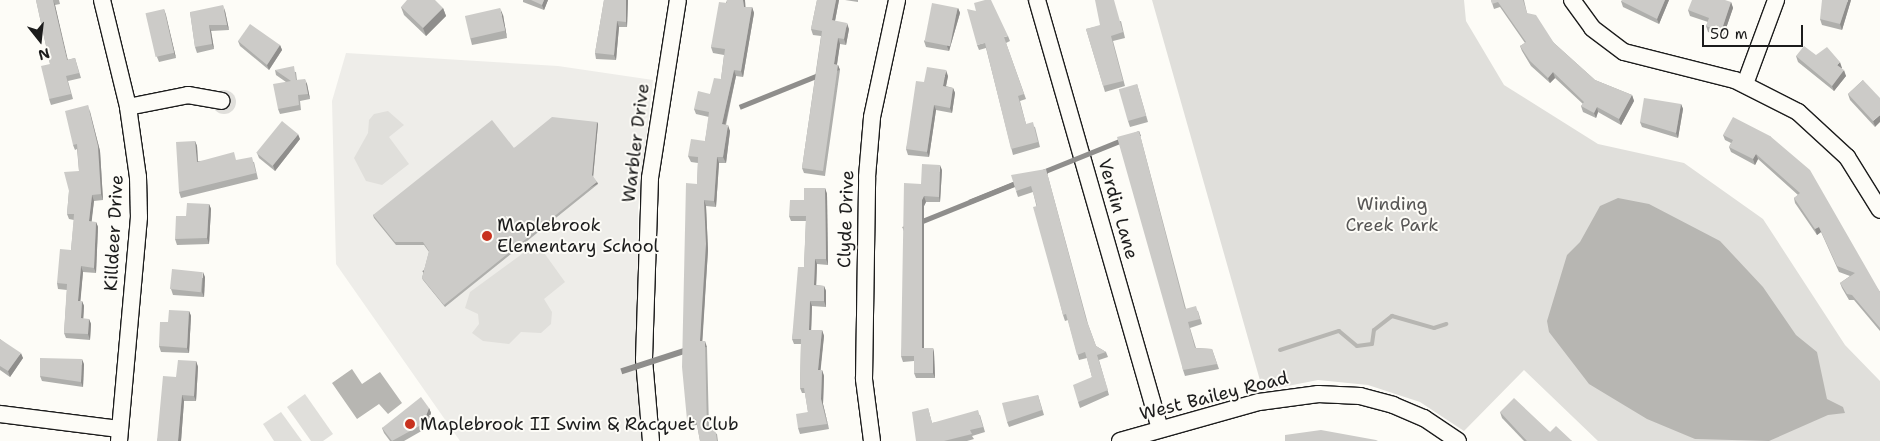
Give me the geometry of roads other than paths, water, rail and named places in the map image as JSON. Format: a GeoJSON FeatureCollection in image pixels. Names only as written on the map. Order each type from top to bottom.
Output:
{"type":"FeatureCollection","features":[{"type":"Feature","properties":{"kind":"street","name":"Killdeer Drive"},"geometry":{"type":"LineString","coordinates":[[102,0],[128,107],[136,150],[139,217],[119,435]]}},
{"type":"Feature","properties":{"kind":"street","name":"Warbler Drive"},"geometry":{"type":"LineString","coordinates":[[651,441],[644,359],[650,178],[678,0]]}},
{"type":"Feature","properties":{"kind":"street","name":"Clyde Drive"},"geometry":{"type":"LineString","coordinates":[[872,441],[864,379],[867,177],[872,117],[897,0]]}},
{"type":"Feature","properties":{"kind":"street","name":"Verdin Lane"},"geometry":{"type":"LineString","coordinates":[[1037,0],[1160,429]]}},
{"type":"Feature","properties":{"kind":"street"},"geometry":{"type":"LineString","coordinates":[[1572,0],[1592,28],[1624,52],[1745,84],[1798,112],[1831,139],[1880,210]]}},
{"type":"Feature","properties":{"kind":"street"},"geometry":{"type":"LineString","coordinates":[[1745,84],[1776,0]]}},
{"type":"Feature","properties":{"kind":"street"},"geometry":{"type":"LineString","coordinates":[[128,107],[188,95],[221,101]]}},
{"type":"Feature","properties":{"kind":"street","name":"West Bailey Road"},"geometry":{"type":"LineString","coordinates":[[1120,441],[1272,399],[1331,394],[1393,404],[1431,422],[1458,441]]}},
{"type":"Feature","properties":{"kind":"street"},"geometry":{"type":"LineString","coordinates":[[0,414],[119,435]]}},
{"type":"Feature","properties":{"kind":"waterway"},"geometry":{"type":"LineString","coordinates":[[1280,350],[1339,331],[1357,346],[1372,344],[1374,330],[1392,316],[1434,328],[1446,324]]}},
{"type":"Feature","properties":{"kind":"place","name":"Maplebrook Elementary School"},"geometry":{"type":"Point","coordinates":[487,236]}},
{"type":"Feature","properties":{"kind":"place","name":"Maplebrook II Swim & Racquet Club"},"geometry":{"type":"Point","coordinates":[410,424]}},
{"type":"Feature","properties":{"kind":"park label","name":"Winding Creek Park"},"geometry":{"type":"Point","coordinates":[1392,215]}}]}
